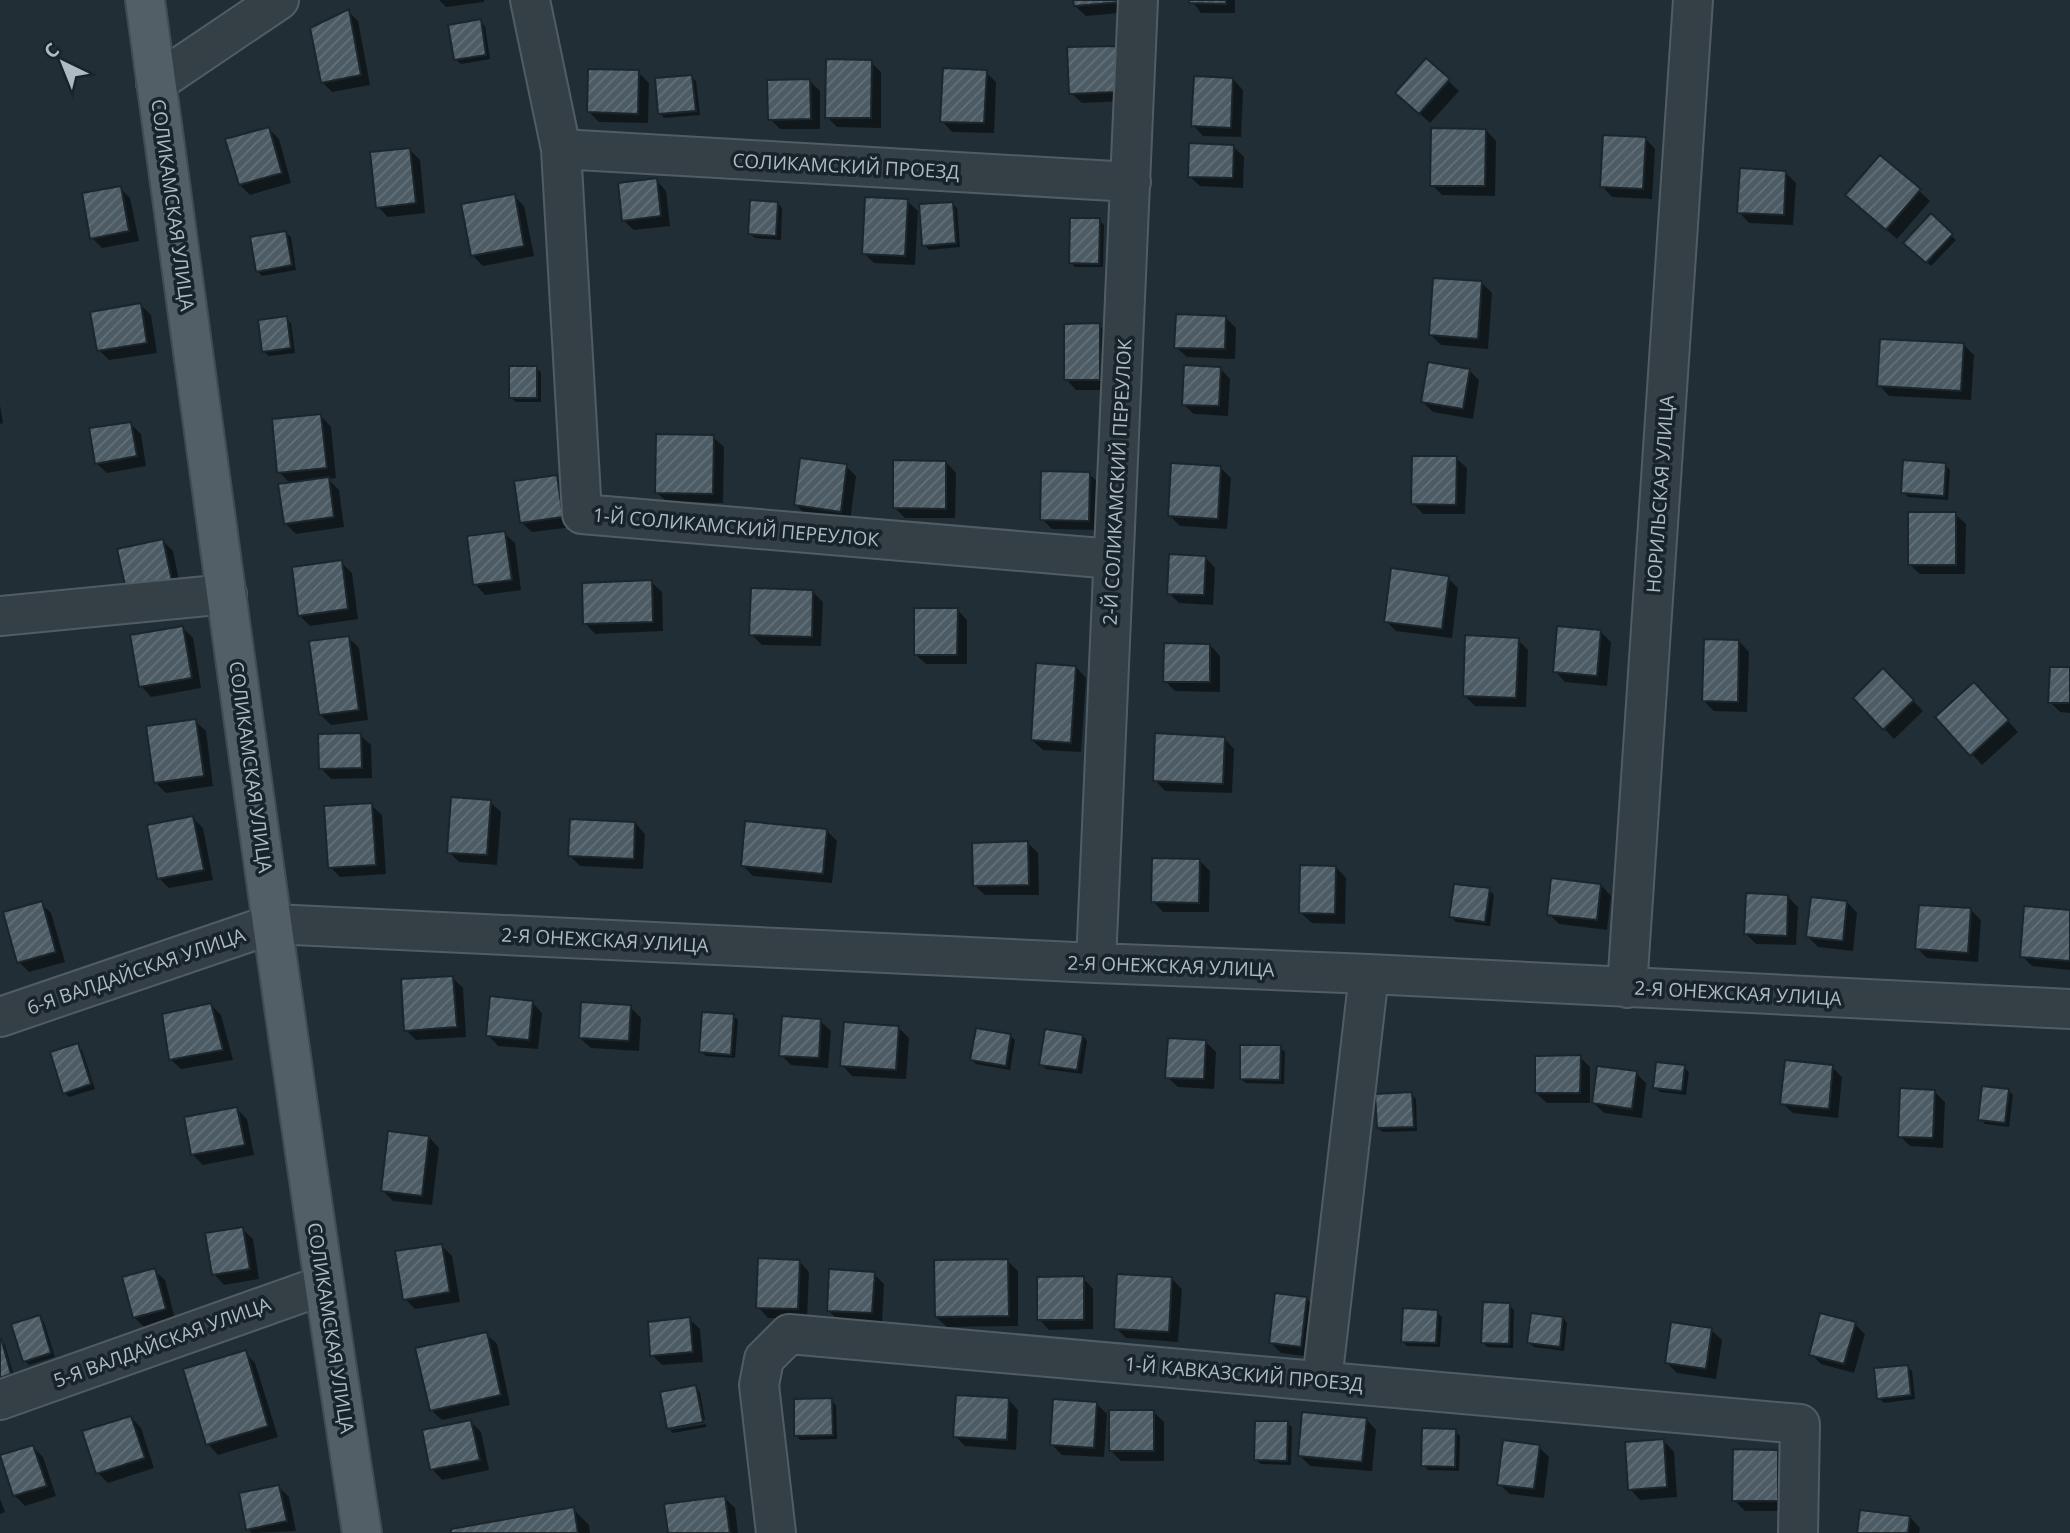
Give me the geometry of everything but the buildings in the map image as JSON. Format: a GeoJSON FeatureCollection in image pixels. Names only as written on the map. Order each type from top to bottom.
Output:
{"type":"FeatureCollection","features":[{"type":"Feature","properties":{"kind":"main road","name":"СОЛИКАМСКАЯ УЛИЦА"},"geometry":{"type":"LineString","coordinates":[[145,0],[272,924],[362,1533]]}},
{"type":"Feature","properties":{"kind":"street"},"geometry":{"type":"LineString","coordinates":[[156,83],[279,0]]}},
{"type":"Feature","properties":{"kind":"street","name":"1-Й СОЛИКАМСКИЙ ПЕРЕУЛОК"},"geometry":{"type":"LineString","coordinates":[[530,0],[562,149],[582,514],[1113,559]]}},
{"type":"Feature","properties":{"kind":"street","name":"2-Й СОЛИКАМСКИЙ ПЕРЕУЛОК"},"geometry":{"type":"LineString","coordinates":[[1096,963],[1138,0]]}},
{"type":"Feature","properties":{"kind":"street","name":"НОРИЛЬСКАЯ УЛИЦА"},"geometry":{"type":"LineString","coordinates":[[1626,988],[1693,0]]}},
{"type":"Feature","properties":{"kind":"street","name":"СОЛИКАМСКИЙ ПРОЕЗД"},"geometry":{"type":"LineString","coordinates":[[562,149],[1131,182]]}},
{"type":"Feature","properties":{"kind":"street"},"geometry":{"type":"LineString","coordinates":[[0,616],[227,594]]}},
{"type":"Feature","properties":{"kind":"street","name":"2-Я ОНЕЖСКАЯ УЛИЦА"},"geometry":{"type":"LineString","coordinates":[[272,924],[2070,1009]]}},
{"type":"Feature","properties":{"kind":"street","name":"6-Я ВАЛДАЙСКАЯ УЛИЦА"},"geometry":{"type":"LineString","coordinates":[[0,1017],[272,924]]}},
{"type":"Feature","properties":{"kind":"street"},"geometry":{"type":"LineString","coordinates":[[1322,1381],[1369,974]]}},
{"type":"Feature","properties":{"kind":"street","name":"5-Я ВАЛДАЙСКАЯ УЛИЦА"},"geometry":{"type":"LineString","coordinates":[[0,1400],[324,1285]]}},
{"type":"Feature","properties":{"kind":"street","name":"1-Й КАВКАЗСКИЙ ПРОЕЗД"},"geometry":{"type":"LineString","coordinates":[[776,1533],[759,1385],[764,1359],[789,1334],[1800,1424],[1798,1533]]}}]}
